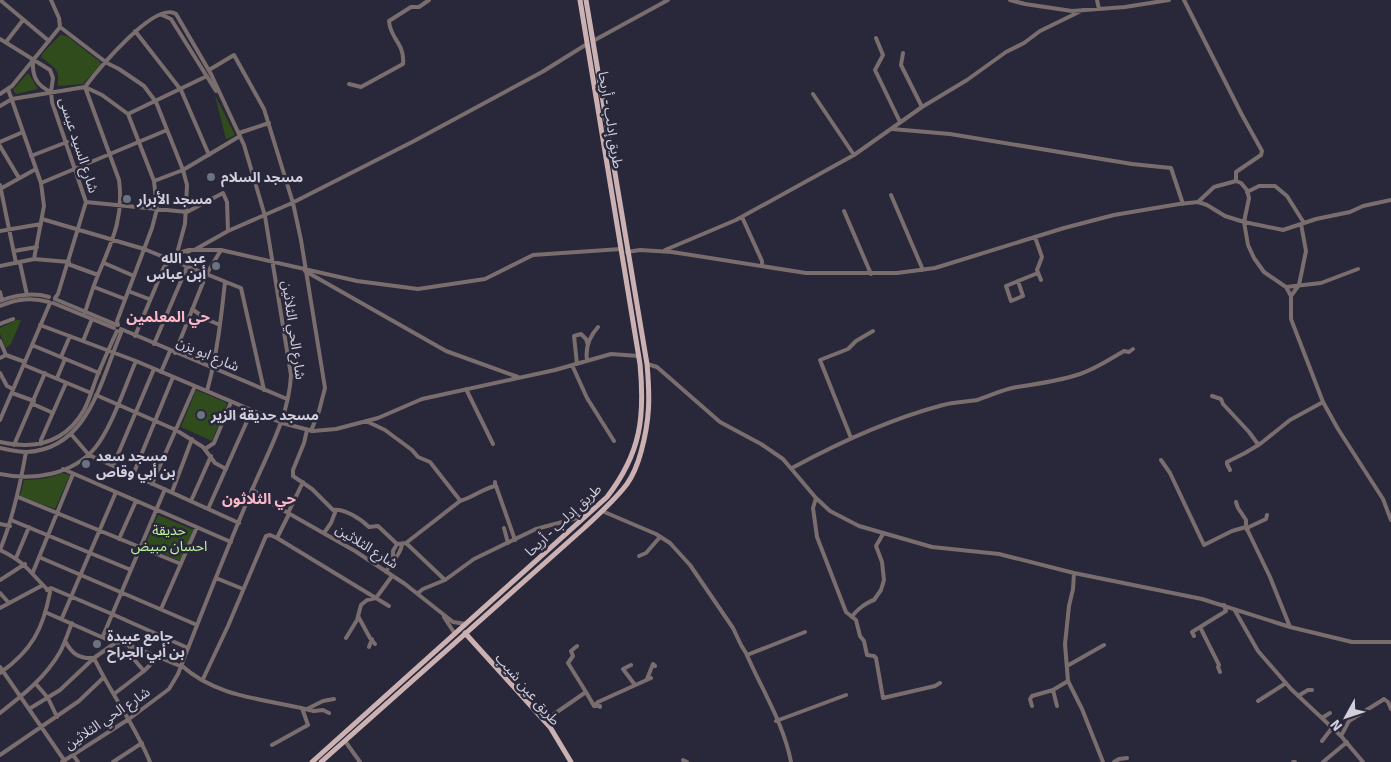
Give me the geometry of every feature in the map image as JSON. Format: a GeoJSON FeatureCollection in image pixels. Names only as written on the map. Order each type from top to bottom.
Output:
{"type":"FeatureCollection","features":[{"type":"Feature","properties":{"kind":"main road","name":"طريق إدلب - أريحا"},"geometry":{"type":"LineString","coordinates":[[322,762],[465,633],[484,612],[607,496],[621,479],[640,434],[643,396],[627,252],[593,58],[587,44],[580,0]]}},
{"type":"Feature","properties":{"kind":"main road","name":"طريق إدلب - أريحا"},"geometry":{"type":"LineString","coordinates":[[312,762],[466,624],[484,612],[602,511],[625,487],[638,464],[648,422],[650,397],[647,364],[621,249],[586,0]]}},
{"type":"Feature","properties":{"kind":"main road","name":"طريق عين شيب"},"geometry":{"type":"LineString","coordinates":[[465,633],[544,721],[571,762]]}},
{"type":"Feature","properties":{"kind":"street"},"geometry":{"type":"LineString","coordinates":[[0,0],[49,41]]}},
{"type":"Feature","properties":{"kind":"street"},"geometry":{"type":"LineString","coordinates":[[0,94],[8,89],[60,27],[59,18],[51,0]]}},
{"type":"Feature","properties":{"kind":"street"},"geometry":{"type":"LineString","coordinates":[[349,84],[361,87],[403,64],[403,48],[392,32],[389,21],[411,7],[419,7],[429,0]]}},
{"type":"Feature","properties":{"kind":"street"},"geometry":{"type":"LineString","coordinates":[[593,41],[668,0]]}},
{"type":"Feature","properties":{"kind":"street"},"geometry":{"type":"LineString","coordinates":[[1010,0],[1072,11],[1125,7],[1168,0]]}},
{"type":"Feature","properties":{"kind":"street"},"geometry":{"type":"LineString","coordinates":[[1097,0],[1099,8]]}},
{"type":"Feature","properties":{"kind":"street"},"geometry":{"type":"LineString","coordinates":[[1184,0],[1262,151],[1261,155],[1236,172],[1236,181]]}},
{"type":"Feature","properties":{"kind":"street"},"geometry":{"type":"LineString","coordinates":[[663,251],[742,217],[854,156],[900,122],[1040,31],[1084,10]]}},
{"type":"Feature","properties":{"kind":"street"},"geometry":{"type":"LineString","coordinates":[[85,87],[135,31],[167,11],[176,14],[210,72],[222,99]]}},
{"type":"Feature","properties":{"kind":"street"},"geometry":{"type":"LineString","coordinates":[[160,14],[171,19],[206,77],[222,99]]}},
{"type":"Feature","properties":{"kind":"street"},"geometry":{"type":"LineString","coordinates":[[6,42],[23,20]]}},
{"type":"Feature","properties":{"kind":"street"},"geometry":{"type":"LineString","coordinates":[[60,27],[106,63],[119,69],[144,86],[156,102],[183,170],[187,185],[187,212],[176,257]]}},
{"type":"Feature","properties":{"kind":"street"},"geometry":{"type":"LineString","coordinates":[[135,31],[181,90],[209,155]]}},
{"type":"Feature","properties":{"kind":"street"},"geometry":{"type":"LineString","coordinates":[[876,38],[883,55],[874,70],[900,122]]}},
{"type":"Feature","properties":{"kind":"street"},"geometry":{"type":"LineString","coordinates":[[0,39],[33,60],[45,65],[50,70],[53,78],[50,92]]}},
{"type":"Feature","properties":{"kind":"street"},"geometry":{"type":"LineString","coordinates":[[135,336],[164,267],[176,257],[228,231],[294,203],[414,141],[542,72],[587,44]]}},
{"type":"Feature","properties":{"kind":"street"},"geometry":{"type":"LineString","coordinates":[[903,53],[901,65],[922,108]]}},
{"type":"Feature","properties":{"kind":"street"},"geometry":{"type":"LineString","coordinates":[[128,114],[206,77],[234,54],[264,109],[294,203],[325,388],[319,411],[309,430],[293,476],[318,494],[333,510],[340,509],[362,520],[369,527],[378,526],[445,580]]}},
{"type":"Feature","properties":{"kind":"street"},"geometry":{"type":"LineString","coordinates":[[0,448],[26,452],[53,446],[71,434],[86,418],[118,328],[117,321],[152,228],[157,209],[154,181],[128,114],[102,95],[85,87],[50,92],[42,88],[34,77],[33,60]]}},
{"type":"Feature","properties":{"kind":"street"},"geometry":{"type":"LineString","coordinates":[[85,87],[119,180],[120,205],[114,240],[98,275],[85,312]]}},
{"type":"Feature","properties":{"kind":"street"},"geometry":{"type":"LineString","coordinates":[[8,89],[41,183],[44,206],[34,260]]}},
{"type":"Feature","properties":{"kind":"street","name":"شارع السيد عيسى"},"geometry":{"type":"LineString","coordinates":[[0,106],[12,99],[50,92],[86,202],[58,294],[52,301],[40,325],[0,420]]}},
{"type":"Feature","properties":{"kind":"street"},"geometry":{"type":"LineString","coordinates":[[813,94],[854,156]]}},
{"type":"Feature","properties":{"kind":"street","name":"شارع الحي الثلاثين"},"geometry":{"type":"LineString","coordinates":[[63,761],[129,719],[169,689],[181,666],[252,489],[282,423],[286,399],[290,390],[291,375],[265,216],[244,145],[222,99]]}},
{"type":"Feature","properties":{"kind":"street"},"geometry":{"type":"LineString","coordinates":[[154,181],[183,170],[239,135],[269,123]]}},
{"type":"Feature","properties":{"kind":"street"},"geometry":{"type":"LineString","coordinates":[[892,129],[950,134],[1132,164],[1171,168],[1183,204]]}},
{"type":"Feature","properties":{"kind":"street"},"geometry":{"type":"LineString","coordinates":[[41,183],[167,130]]}},
{"type":"Feature","properties":{"kind":"street"},"geometry":{"type":"LineString","coordinates":[[0,142],[23,132]]}},
{"type":"Feature","properties":{"kind":"street"},"geometry":{"type":"LineString","coordinates":[[31,156],[66,142]]}},
{"type":"Feature","properties":{"kind":"street"},"geometry":{"type":"LineString","coordinates":[[0,146],[19,178]]}},
{"type":"Feature","properties":{"kind":"street"},"geometry":{"type":"LineString","coordinates":[[27,295],[14,251],[1,188],[36,169]]}},
{"type":"Feature","properties":{"kind":"street"},"geometry":{"type":"LineString","coordinates":[[1198,202],[1214,187],[1236,181],[1241,182],[1249,198],[1244,222],[1248,245],[1258,265],[1264,272],[1286,287],[1291,296],[1292,320],[1324,402],[1338,429],[1382,500],[1391,520]]}},
{"type":"Feature","properties":{"kind":"street"},"geometry":{"type":"LineString","coordinates":[[1247,192],[1259,186],[1274,186],[1287,196],[1303,224],[1306,251],[1299,285],[1291,296]]}},
{"type":"Feature","properties":{"kind":"street"},"geometry":{"type":"LineString","coordinates":[[86,202],[187,212],[223,193],[228,202],[228,231]]}},
{"type":"Feature","properties":{"kind":"street"},"geometry":{"type":"LineString","coordinates":[[891,194],[922,270]]}},
{"type":"Feature","properties":{"kind":"street"},"geometry":{"type":"LineString","coordinates":[[627,252],[640,250],[663,251],[806,274],[897,273],[934,268],[1114,215],[1183,204],[1198,202],[1207,204],[1225,216],[1283,230],[1350,212],[1363,206],[1391,200]]}},
{"type":"Feature","properties":{"kind":"street"},"geometry":{"type":"LineString","coordinates":[[844,211],[871,274]]}},
{"type":"Feature","properties":{"kind":"street"},"geometry":{"type":"LineString","coordinates":[[742,217],[762,260],[762,266]]}},
{"type":"Feature","properties":{"kind":"street"},"geometry":{"type":"LineString","coordinates":[[0,232],[41,221],[78,229],[144,249],[241,288],[264,390]]}},
{"type":"Feature","properties":{"kind":"street"},"geometry":{"type":"LineString","coordinates":[[1035,237],[1042,257],[1037,266],[1041,280]]}},
{"type":"Feature","properties":{"kind":"street"},"geometry":{"type":"LineString","coordinates":[[14,251],[36,249]]}},
{"type":"Feature","properties":{"kind":"street"},"geometry":{"type":"LineString","coordinates":[[36,249],[42,257],[68,263],[98,275]]}},
{"type":"Feature","properties":{"kind":"street"},"geometry":{"type":"LineString","coordinates":[[192,250],[221,250],[305,270],[418,289],[485,279],[533,255],[621,249]]}},
{"type":"Feature","properties":{"kind":"street"},"geometry":{"type":"LineString","coordinates":[[154,344],[187,267],[192,250]]}},
{"type":"Feature","properties":{"kind":"street"},"geometry":{"type":"LineString","coordinates":[[175,353],[206,275],[221,250]]}},
{"type":"Feature","properties":{"kind":"street"},"geometry":{"type":"LineString","coordinates":[[0,266],[34,260],[52,260]]}},
{"type":"Feature","properties":{"kind":"street"},"geometry":{"type":"LineString","coordinates":[[104,263],[134,276]]}},
{"type":"Feature","properties":{"kind":"street"},"geometry":{"type":"LineString","coordinates":[[1286,287],[1321,283],[1358,268]]}},
{"type":"Feature","properties":{"kind":"street"},"geometry":{"type":"LineString","coordinates":[[305,270],[446,351],[518,377]]}},
{"type":"Feature","properties":{"kind":"street"},"geometry":{"type":"LineString","coordinates":[[1018,281],[1023,296],[1011,301],[1006,286],[1018,281],[1038,273]]}},
{"type":"Feature","properties":{"kind":"street"},"geometry":{"type":"LineString","coordinates":[[207,391],[213,369],[225,282]]}},
{"type":"Feature","properties":{"kind":"street"},"geometry":{"type":"LineString","coordinates":[[94,287],[125,299]]}},
{"type":"Feature","properties":{"kind":"street"},"geometry":{"type":"LineString","coordinates":[[128,291],[149,299]]}},
{"type":"Feature","properties":{"kind":"street"},"geometry":{"type":"LineString","coordinates":[[0,292],[1,301],[27,295],[49,297],[52,301],[92,319],[118,328]]}},
{"type":"Feature","properties":{"kind":"street"},"geometry":{"type":"LineString","coordinates":[[0,306],[12,301],[26,299],[52,301],[85,312],[118,328]]}},
{"type":"Feature","properties":{"kind":"street"},"geometry":{"type":"LineString","coordinates":[[192,309],[206,319],[220,325]]}},
{"type":"Feature","properties":{"kind":"street"},"geometry":{"type":"LineString","coordinates":[[0,324],[12,319]]}},
{"type":"Feature","properties":{"kind":"street"},"geometry":{"type":"LineString","coordinates":[[83,341],[92,319]]}},
{"type":"Feature","properties":{"kind":"street"},"geometry":{"type":"LineString","coordinates":[[40,325],[136,361],[282,423],[309,430],[336,429],[389,414],[422,399],[611,354],[639,356]]}},
{"type":"Feature","properties":{"kind":"street"},"geometry":{"type":"LineString","coordinates":[[587,360],[588,344],[598,327]]}},
{"type":"Feature","properties":{"kind":"street","name":"شارع ابو يزن"},"geometry":{"type":"LineString","coordinates":[[118,328],[286,399]]}},
{"type":"Feature","properties":{"kind":"street"},"geometry":{"type":"LineString","coordinates":[[851,438],[820,360],[848,348],[874,331]]}},
{"type":"Feature","properties":{"kind":"street"},"geometry":{"type":"LineString","coordinates":[[588,344],[586,339],[580,334],[574,336],[575,364],[587,398],[614,441]]}},
{"type":"Feature","properties":{"kind":"street"},"geometry":{"type":"LineString","coordinates":[[57,378],[70,336]]}},
{"type":"Feature","properties":{"kind":"street"},"geometry":{"type":"LineString","coordinates":[[0,341],[6,355],[91,393]]}},
{"type":"Feature","properties":{"kind":"street"},"geometry":{"type":"LineString","coordinates":[[32,345],[98,373]]}},
{"type":"Feature","properties":{"kind":"street"},"geometry":{"type":"LineString","coordinates":[[792,468],[819,455],[835,444],[873,428],[942,405],[975,400],[1016,387],[1042,384],[1082,374],[1124,351],[1129,352],[1133,350]]}},
{"type":"Feature","properties":{"kind":"street"},"geometry":{"type":"LineString","coordinates":[[0,442],[14,445],[41,444],[56,438],[69,428],[84,409],[98,373],[110,351]]}},
{"type":"Feature","properties":{"kind":"street"},"geometry":{"type":"LineString","coordinates":[[161,372],[170,351]]}},
{"type":"Feature","properties":{"kind":"street"},"geometry":{"type":"LineString","coordinates":[[0,358],[6,355]]}},
{"type":"Feature","properties":{"kind":"street"},"geometry":{"type":"LineString","coordinates":[[0,474],[33,478],[72,466],[89,454],[96,447],[118,404],[136,361]]}},
{"type":"Feature","properties":{"kind":"street"},"geometry":{"type":"LineString","coordinates":[[647,364],[656,368],[720,422],[783,458],[816,498],[838,516],[859,526],[932,547],[999,554],[1074,573],[1202,599],[1290,627],[1352,642],[1391,642]]}},
{"type":"Feature","properties":{"kind":"street"},"geometry":{"type":"LineString","coordinates":[[113,466],[154,369]]}},
{"type":"Feature","properties":{"kind":"street"},"geometry":{"type":"LineString","coordinates":[[0,373],[12,391],[53,412]]}},
{"type":"Feature","properties":{"kind":"street"},"geometry":{"type":"LineString","coordinates":[[14,445],[45,373]]}},
{"type":"Feature","properties":{"kind":"street"},"geometry":{"type":"LineString","coordinates":[[133,475],[173,377]]}},
{"type":"Feature","properties":{"kind":"street"},"geometry":{"type":"LineString","coordinates":[[41,444],[40,440],[66,382]]}},
{"type":"Feature","properties":{"kind":"street"},"geometry":{"type":"LineString","coordinates":[[0,388],[7,386]]}},
{"type":"Feature","properties":{"kind":"street"},"geometry":{"type":"LineString","coordinates":[[152,484],[195,386]]}},
{"type":"Feature","properties":{"kind":"street"},"geometry":{"type":"LineString","coordinates":[[466,389],[493,444]]}},
{"type":"Feature","properties":{"kind":"street"},"geometry":{"type":"LineString","coordinates":[[96,394],[192,439],[206,449],[215,463],[226,469]]}},
{"type":"Feature","properties":{"kind":"street"},"geometry":{"type":"LineString","coordinates":[[1212,396],[1221,399],[1256,443],[1260,444]]}},
{"type":"Feature","properties":{"kind":"street"},"geometry":{"type":"LineString","coordinates":[[206,449],[214,443],[231,402]]}},
{"type":"Feature","properties":{"kind":"street"},"geometry":{"type":"LineString","coordinates":[[1230,470],[1226,464],[1228,462],[1260,444],[1290,420],[1324,402]]}},
{"type":"Feature","properties":{"kind":"street"},"geometry":{"type":"LineString","coordinates":[[208,509],[252,410]]}},
{"type":"Feature","properties":{"kind":"street"},"geometry":{"type":"LineString","coordinates":[[366,421],[385,430],[412,450],[418,457],[428,461],[443,477],[460,501]]}},
{"type":"Feature","properties":{"kind":"street"},"geometry":{"type":"LineString","coordinates":[[71,434],[89,454],[239,523]]}},
{"type":"Feature","properties":{"kind":"street"},"geometry":{"type":"LineString","coordinates":[[172,492],[192,439]]}},
{"type":"Feature","properties":{"kind":"street"},"geometry":{"type":"LineString","coordinates":[[26,452],[18,497],[1,551],[25,564],[50,592],[39,631],[20,658],[1,671],[29,709],[63,761]]}},
{"type":"Feature","properties":{"kind":"street"},"geometry":{"type":"LineString","coordinates":[[191,501],[210,456]]}},
{"type":"Feature","properties":{"kind":"street"},"geometry":{"type":"LineString","coordinates":[[1161,460],[1170,473],[1204,545],[1232,531],[1246,529],[1266,519],[1267,515]]}},
{"type":"Feature","properties":{"kind":"street"},"geometry":{"type":"LineString","coordinates":[[64,469],[231,542]]}},
{"type":"Feature","properties":{"kind":"street"},"geometry":{"type":"LineString","coordinates":[[33,572],[73,474]]}},
{"type":"Feature","properties":{"kind":"street"},"geometry":{"type":"LineString","coordinates":[[277,538],[302,482]]}},
{"type":"Feature","properties":{"kind":"street"},"geometry":{"type":"LineString","coordinates":[[393,560],[393,551],[402,544],[460,501],[495,484],[515,540]]}},
{"type":"Feature","properties":{"kind":"street"},"geometry":{"type":"LineString","coordinates":[[103,636],[165,489]]}},
{"type":"Feature","properties":{"kind":"street","name":"شارع الثلاثين"},"geometry":{"type":"LineString","coordinates":[[252,489],[267,501],[418,593],[453,622],[466,624]]}},
{"type":"Feature","properties":{"kind":"street"},"geometry":{"type":"LineString","coordinates":[[62,618],[116,492]]}},
{"type":"Feature","properties":{"kind":"street"},"geometry":{"type":"LineString","coordinates":[[18,497],[181,564]]}},
{"type":"Feature","properties":{"kind":"street"},"geometry":{"type":"LineString","coordinates":[[816,498],[812,508],[817,537],[846,612],[857,624],[867,655],[876,658],[883,698],[916,691],[940,683]]}},
{"type":"Feature","properties":{"kind":"street"},"geometry":{"type":"LineString","coordinates":[[120,539],[136,501]]}},
{"type":"Feature","properties":{"kind":"street"},"geometry":{"type":"LineString","coordinates":[[1236,502],[1246,520],[1246,529],[1274,586],[1290,627]]}},
{"type":"Feature","properties":{"kind":"street"},"geometry":{"type":"LineString","coordinates":[[324,534],[336,510]]}},
{"type":"Feature","properties":{"kind":"street"},"geometry":{"type":"LineString","coordinates":[[602,511],[670,543],[690,565],[733,628],[740,645],[747,655],[788,749],[791,762]]}},
{"type":"Feature","properties":{"kind":"street"},"geometry":{"type":"LineString","coordinates":[[418,593],[445,580],[474,559],[508,543],[548,525],[586,516]]}},
{"type":"Feature","properties":{"kind":"street"},"geometry":{"type":"LineString","coordinates":[[11,520],[131,570]]}},
{"type":"Feature","properties":{"kind":"street"},"geometry":{"type":"LineString","coordinates":[[0,524],[10,526]]}},
{"type":"Feature","properties":{"kind":"street"},"geometry":{"type":"LineString","coordinates":[[16,558],[29,527]]}},
{"type":"Feature","properties":{"kind":"street"},"geometry":{"type":"LineString","coordinates":[[161,609],[197,527]]}},
{"type":"Feature","properties":{"kind":"street"},"geometry":{"type":"LineString","coordinates":[[504,528],[508,543]]}},
{"type":"Feature","properties":{"kind":"street"},"geometry":{"type":"LineString","coordinates":[[852,617],[853,614],[867,603],[874,600],[884,583],[883,568],[876,546],[883,534]]}},
{"type":"Feature","properties":{"kind":"street"},"geometry":{"type":"LineString","coordinates":[[203,679],[228,626],[266,536],[270,535],[277,538],[389,606]]}},
{"type":"Feature","properties":{"kind":"street"},"geometry":{"type":"LineString","coordinates":[[639,556],[646,553],[660,537]]}},
{"type":"Feature","properties":{"kind":"street"},"geometry":{"type":"LineString","coordinates":[[386,572],[401,551],[402,544]]}},
{"type":"Feature","properties":{"kind":"street"},"geometry":{"type":"LineString","coordinates":[[39,557],[197,625]]}},
{"type":"Feature","properties":{"kind":"street"},"geometry":{"type":"LineString","coordinates":[[0,580],[25,564]]}},
{"type":"Feature","properties":{"kind":"street"},"geometry":{"type":"LineString","coordinates":[[1074,573],[1065,644],[1068,681],[1104,762]]}},
{"type":"Feature","properties":{"kind":"street"},"geometry":{"type":"LineString","coordinates":[[346,638],[358,616],[361,605],[367,600],[376,598],[392,576]]}},
{"type":"Feature","properties":{"kind":"street"},"geometry":{"type":"LineString","coordinates":[[216,578],[243,589]]}},
{"type":"Feature","properties":{"kind":"street"},"geometry":{"type":"LineString","coordinates":[[0,608],[42,585]]}},
{"type":"Feature","properties":{"kind":"street"},"geometry":{"type":"LineString","coordinates":[[48,590],[51,588],[72,596],[188,648]]}},
{"type":"Feature","properties":{"kind":"street"},"geometry":{"type":"LineString","coordinates":[[0,592],[9,603]]}},
{"type":"Feature","properties":{"kind":"street"},"geometry":{"type":"LineString","coordinates":[[1194,636],[1192,632],[1226,612],[1224,605]]}},
{"type":"Feature","properties":{"kind":"street"},"geometry":{"type":"LineString","coordinates":[[1234,609],[1258,651],[1298,696],[1342,736],[1363,762]]}},
{"type":"Feature","properties":{"kind":"street"},"geometry":{"type":"LineString","coordinates":[[437,610],[455,634]]}},
{"type":"Feature","properties":{"kind":"street"},"geometry":{"type":"LineString","coordinates":[[45,612],[115,642],[130,645],[181,666],[193,675],[233,694],[314,711],[323,710],[329,713]]}},
{"type":"Feature","properties":{"kind":"street"},"geometry":{"type":"LineString","coordinates":[[358,616],[375,644]]}},
{"type":"Feature","properties":{"kind":"street"},"geometry":{"type":"LineString","coordinates":[[0,713],[44,676],[61,651],[72,623]]}},
{"type":"Feature","properties":{"kind":"street"},"geometry":{"type":"LineString","coordinates":[[1200,627],[1219,665],[1220,672]]}},
{"type":"Feature","properties":{"kind":"street"},"geometry":{"type":"LineString","coordinates":[[747,655],[805,632]]}},
{"type":"Feature","properties":{"kind":"street"},"geometry":{"type":"LineString","coordinates":[[369,647],[372,639]]}},
{"type":"Feature","properties":{"kind":"street"},"geometry":{"type":"LineString","coordinates":[[65,641],[73,653],[85,659],[94,658]]}},
{"type":"Feature","properties":{"kind":"street"},"geometry":{"type":"LineString","coordinates":[[29,709],[60,690],[94,658],[115,642]]}},
{"type":"Feature","properties":{"kind":"street"},"geometry":{"type":"LineString","coordinates":[[130,645],[132,657],[144,671]]}},
{"type":"Feature","properties":{"kind":"street"},"geometry":{"type":"LineString","coordinates":[[1066,666],[1104,645]]}},
{"type":"Feature","properties":{"kind":"street"},"geometry":{"type":"LineString","coordinates":[[577,646],[571,651],[573,656],[568,663],[594,706]]}},
{"type":"Feature","properties":{"kind":"street"},"geometry":{"type":"LineString","coordinates":[[114,694],[144,671],[158,657]]}},
{"type":"Feature","properties":{"kind":"street"},"geometry":{"type":"LineString","coordinates":[[94,658],[103,678],[142,743],[150,762]]}},
{"type":"Feature","properties":{"kind":"street"},"geometry":{"type":"LineString","coordinates":[[594,706],[598,702],[649,678],[653,664],[655,666]]}},
{"type":"Feature","properties":{"kind":"street"},"geometry":{"type":"LineString","coordinates":[[631,665],[623,669],[635,685]]}},
{"type":"Feature","properties":{"kind":"street"},"geometry":{"type":"LineString","coordinates":[[0,755],[80,701],[103,678]]}},
{"type":"Feature","properties":{"kind":"street"},"geometry":{"type":"LineString","coordinates":[[1032,706],[1030,699],[1032,696],[1053,690],[1068,681]]}},
{"type":"Feature","properties":{"kind":"street"},"geometry":{"type":"LineString","coordinates":[[1258,701],[1286,683]]}},
{"type":"Feature","properties":{"kind":"street"},"geometry":{"type":"LineString","coordinates":[[36,684],[48,698],[57,717]]}},
{"type":"Feature","properties":{"kind":"street"},"geometry":{"type":"LineString","coordinates":[[1053,690],[1057,706]]}},
{"type":"Feature","properties":{"kind":"street"},"geometry":{"type":"LineString","coordinates":[[1298,696],[1308,690],[1312,690]]}},
{"type":"Feature","properties":{"kind":"street"},"geometry":{"type":"LineString","coordinates":[[544,721],[586,692]]}},
{"type":"Feature","properties":{"kind":"street"},"geometry":{"type":"LineString","coordinates":[[776,721],[846,695]]}},
{"type":"Feature","properties":{"kind":"street"},"geometry":{"type":"LineString","coordinates":[[305,708],[334,699]]}},
{"type":"Feature","properties":{"kind":"street"},"geometry":{"type":"LineString","coordinates":[[1342,736],[1349,721],[1384,699],[1389,701],[1391,709]]}},
{"type":"Feature","properties":{"kind":"street"},"geometry":{"type":"LineString","coordinates":[[594,706],[600,707]]}},
{"type":"Feature","properties":{"kind":"street"},"geometry":{"type":"LineString","coordinates":[[272,745],[308,725],[305,708]]}},
{"type":"Feature","properties":{"kind":"street"},"geometry":{"type":"LineString","coordinates":[[1322,718],[1330,713]]}},
{"type":"Feature","properties":{"kind":"street"},"geometry":{"type":"LineString","coordinates":[[1322,741],[1332,728]]}},
{"type":"Feature","properties":{"kind":"street"},"geometry":{"type":"LineString","coordinates":[[345,741],[360,762]]}},
{"type":"Feature","properties":{"kind":"street"},"geometry":{"type":"LineString","coordinates":[[1323,762],[1347,742]]}},
{"type":"Feature","properties":{"kind":"street"},"geometry":{"type":"LineString","coordinates":[[113,762],[142,743]]}},
{"type":"Feature","properties":{"kind":"street"},"geometry":{"type":"LineString","coordinates":[[73,755],[78,762]]}},
{"type":"Feature","properties":{"kind":"street"},"geometry":{"type":"LineString","coordinates":[[1114,762],[1126,758]]}},
{"type":"Feature","properties":{"kind":"street"},"geometry":{"type":"LineString","coordinates":[[682,760],[687,762]]}},
{"type":"Feature","properties":{"kind":"green space"},"geometry":{"type":"Polygon","coordinates":[[[60,35],[67,36],[100,62],[100,65],[83,84],[58,86],[58,74],[55,68],[41,57],[60,35]]]}},
{"type":"Feature","properties":{"kind":"green space"},"geometry":{"type":"Polygon","coordinates":[[[28,73],[38,89],[16,94],[13,90],[28,73]]]}},
{"type":"Feature","properties":{"kind":"green space"},"geometry":{"type":"Polygon","coordinates":[[[215,95],[235,135],[227,139],[226,139],[215,95]]]}},
{"type":"Feature","properties":{"kind":"green space"},"geometry":{"type":"Polygon","coordinates":[[[16,320],[21,320],[11,344],[6,348],[0,334],[0,328],[16,320]]]}},
{"type":"Feature","properties":{"kind":"green space"},"geometry":{"type":"Polygon","coordinates":[[[196,390],[227,403],[212,441],[181,427],[196,390]]]}},
{"type":"Feature","properties":{"kind":"green space"},"geometry":{"type":"Polygon","coordinates":[[[62,473],[70,475],[55,509],[20,496],[24,480],[34,480],[62,473]]]}},
{"type":"Feature","properties":{"kind":"green space","name":"حديقة احسان مبيض"},"geometry":{"type":"Polygon","coordinates":[[[158,515],[194,530],[180,561],[145,545],[158,515]]]}},
{"type":"Feature","properties":{"kind":"place","name":"مسجد السلام"},"geometry":{"type":"Point","coordinates":[211,177]}},
{"type":"Feature","properties":{"kind":"place","name":"مسجد الأبرار"},"geometry":{"type":"Point","coordinates":[127,199]}},
{"type":"Feature","properties":{"kind":"place","name":"عبد الله أبن عباس"},"geometry":{"type":"Point","coordinates":[216,266]}},
{"type":"Feature","properties":{"kind":"place","name":"مسجد حديقة الزير"},"geometry":{"type":"Point","coordinates":[201,415]}},
{"type":"Feature","properties":{"kind":"place","name":"مسجد سعد بن أبي وقاص"},"geometry":{"type":"Point","coordinates":[86,464]}},
{"type":"Feature","properties":{"kind":"place","name":"جامع عبيدة بن أبي الجراح"},"geometry":{"type":"Point","coordinates":[97,644]}},
{"type":"Feature","properties":{"kind":"district","name":"حي المعلمين"},"geometry":{"type":"Point","coordinates":[168,317]}},
{"type":"Feature","properties":{"kind":"district","name":"حي الثلاثون"},"geometry":{"type":"Point","coordinates":[259,499]}}]}
